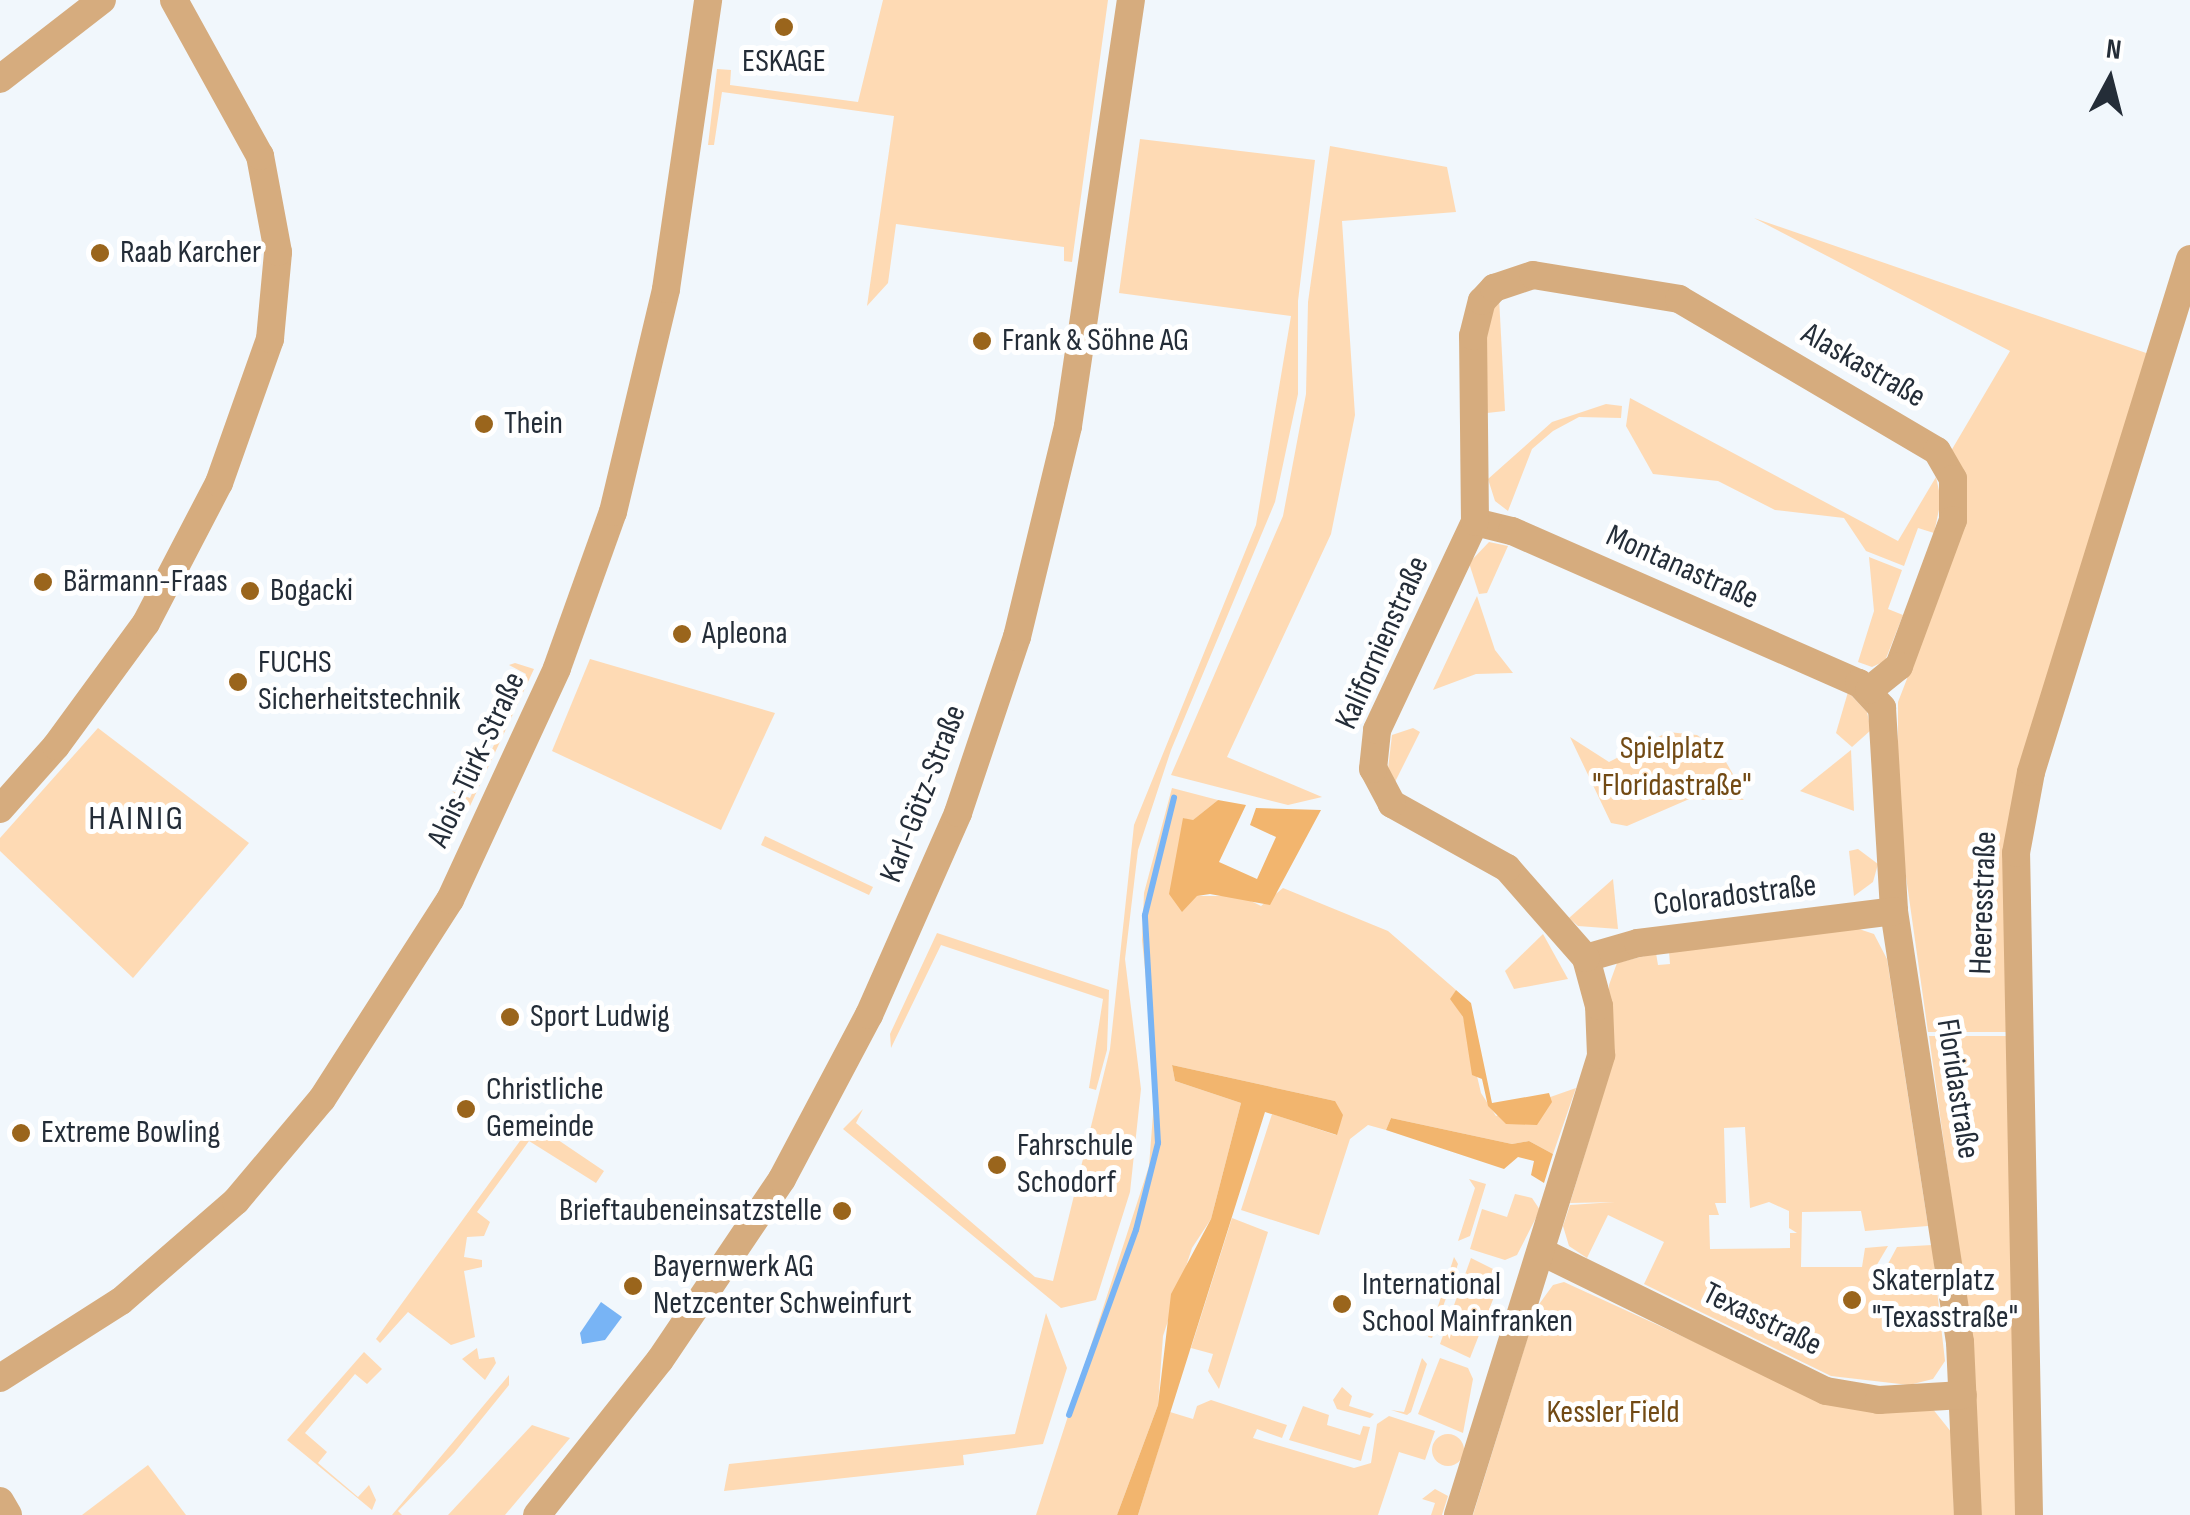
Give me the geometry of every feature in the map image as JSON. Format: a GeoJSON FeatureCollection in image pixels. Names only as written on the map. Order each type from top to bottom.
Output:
{"type":"FeatureCollection","features":[{"type":"Feature","properties":{"kind":"street"},"geometry":{"type":"LineString","coordinates":[[0,79],[102,0]]}},
{"type":"Feature","properties":{"kind":"street"},"geometry":{"type":"LineString","coordinates":[[0,809],[56,746],[146,622],[219,483],[270,339],[278,252],[260,156],[174,0]]}},
{"type":"Feature","properties":{"kind":"street","name":"Alois-Türk-Straße"},"geometry":{"type":"LineString","coordinates":[[0,1378],[121,1301],[236,1201],[322,1099],[457,886],[557,668],[632,445],[677,225],[708,0]]}},
{"type":"Feature","properties":{"kind":"street","name":"Karl-Götz-Straße"},"geometry":{"type":"LineString","coordinates":[[537,1515],[660,1360],[782,1180],[869,1015],[958,812],[1017,637],[1068,426],[1131,0]]}},
{"type":"Feature","properties":{"kind":"street","name":"Heeresstraße"},"geometry":{"type":"LineString","coordinates":[[2029,1515],[2016,853],[2031,772],[2190,259]]}},
{"type":"Feature","properties":{"kind":"street","name":"Alaskastraße"},"geometry":{"type":"LineString","coordinates":[[1500,285],[1533,275],[1679,300],[1938,450],[1953,478],[1953,520],[1899,666],[1864,686]]}},
{"type":"Feature","properties":{"kind":"street","name":"Kalifornienstraße"},"geometry":{"type":"LineString","coordinates":[[1458,1515],[1598,1078],[1599,1006],[1586,958],[1507,868],[1392,804],[1376,784],[1371,756],[1377,730],[1475,522],[1474,322],[1482,301],[1500,285]]}},
{"type":"Feature","properties":{"kind":"street","name":"Montanastraße"},"geometry":{"type":"LineString","coordinates":[[1475,522],[1512,531],[1864,686]]}},
{"type":"Feature","properties":{"kind":"street","name":"Floridastraße"},"geometry":{"type":"LineString","coordinates":[[1864,686],[1885,717],[1894,911],[1963,1395],[1968,1515]]}},
{"type":"Feature","properties":{"kind":"street","name":"Coloradostraße"},"geometry":{"type":"LineString","coordinates":[[1586,958],[1638,944],[1894,911]]}},
{"type":"Feature","properties":{"kind":"street","name":"Texasstraße"},"geometry":{"type":"LineString","coordinates":[[1542,1252],[1826,1391],[1879,1400],[1963,1395]]}},
{"type":"Feature","properties":{"kind":"street"},"geometry":{"type":"LineString","coordinates":[[0,1501],[8,1515]]}},
{"type":"Feature","properties":{"kind":"green space"},"geometry":{"type":"Polygon","coordinates":[[[883,0],[1108,0],[1072,262],[1064,261],[1064,247],[896,224],[888,283],[867,306],[894,116],[722,92],[714,145],[708,145],[717,69],[731,70],[730,85],[858,102],[883,0]]]}},
{"type":"Feature","properties":{"kind":"green space"},"geometry":{"type":"Polygon","coordinates":[[[1140,139],[1315,160],[1298,301],[1298,394],[1275,502],[1171,750],[1138,850],[1125,959],[1141,1089],[1130,1192],[1096,1300],[1061,1308],[843,1129],[863,1109],[856,1123],[1035,1277],[1053,1281],[1110,1049],[1134,825],[1256,525],[1291,316],[1119,293],[1140,139]]]}},
{"type":"Feature","properties":{"kind":"green space"},"geometry":{"type":"Polygon","coordinates":[[[1330,146],[1447,167],[1456,212],[1342,221],[1355,415],[1331,534],[1227,757],[1322,797],[1288,805],[1171,775],[1283,516],[1306,394],[1308,302],[1330,146]]]}},
{"type":"Feature","properties":{"kind":"green space"},"geometry":{"type":"Polygon","coordinates":[[[1754,218],[2152,355],[2023,768],[2010,1032],[1928,1032],[1898,820],[1898,702],[1943,586],[1951,451],[2010,351],[1754,218]]]}},
{"type":"Feature","properties":{"kind":"green space"},"geometry":{"type":"Polygon","coordinates":[[[1499,297],[1505,411],[1487,413],[1483,324],[1499,297]]]}},
{"type":"Feature","properties":{"kind":"green space"},"geometry":{"type":"Polygon","coordinates":[[[1630,398],[1898,541],[1936,477],[1941,500],[1934,533],[1918,528],[1904,566],[1866,551],[1844,518],[1775,510],[1718,481],[1653,474],[1626,426],[1630,398]]]}},
{"type":"Feature","properties":{"kind":"green space"},"geometry":{"type":"Polygon","coordinates":[[[1606,404],[1622,406],[1621,418],[1579,417],[1553,431],[1532,449],[1508,511],[1495,501],[1488,479],[1552,422],[1606,404]]]}},
{"type":"Feature","properties":{"kind":"green space"},"geometry":{"type":"Polygon","coordinates":[[[1489,542],[1508,546],[1487,593],[1479,594],[1469,563],[1489,542]]]}},
{"type":"Feature","properties":{"kind":"green space"},"geometry":{"type":"Polygon","coordinates":[[[1869,557],[1902,570],[1888,609],[1903,615],[1885,661],[1872,667],[1858,662],[1874,611],[1869,557]]]}},
{"type":"Feature","properties":{"kind":"green space"},"geometry":{"type":"Polygon","coordinates":[[[1477,596],[1495,650],[1513,673],[1476,674],[1433,690],[1477,596]]]}},
{"type":"Feature","properties":{"kind":"green space"},"geometry":{"type":"Polygon","coordinates":[[[590,659],[775,713],[721,830],[552,751],[590,659]]]}},
{"type":"Feature","properties":{"kind":"green space"},"geometry":{"type":"Polygon","coordinates":[[[509,665],[534,669],[470,806],[452,791],[470,798],[526,674],[509,665]]]}},
{"type":"Feature","properties":{"kind":"green space"},"geometry":{"type":"Polygon","coordinates":[[[1848,692],[1867,712],[1871,730],[1852,747],[1836,733],[1848,692]]]}},
{"type":"Feature","properties":{"kind":"green space"},"geometry":{"type":"Polygon","coordinates":[[[98,728],[249,843],[133,978],[0,851],[0,838],[98,728]]]}},
{"type":"Feature","properties":{"kind":"green space"},"geometry":{"type":"Polygon","coordinates":[[[1413,728],[1420,732],[1395,782],[1388,769],[1392,735],[1413,728]]]}},
{"type":"Feature","properties":{"kind":"green space","name":"Spielplatz \"Floridastraße\""},"geometry":{"type":"Polygon","coordinates":[[[1668,732],[1697,735],[1719,750],[1745,795],[1722,782],[1744,800],[1687,800],[1627,826],[1611,823],[1570,737],[1609,762],[1668,732]]]}},
{"type":"Feature","properties":{"kind":"green space"},"geometry":{"type":"Polygon","coordinates":[[[1851,750],[1854,811],[1800,791],[1851,750]]]}},
{"type":"Feature","properties":{"kind":"green space"},"geometry":{"type":"Polygon","coordinates":[[[1172,788],[1218,800],[1192,821],[1183,818],[1197,896],[1241,896],[1261,906],[1283,888],[1388,931],[1456,990],[1451,999],[1463,1017],[1481,1093],[1496,1116],[1576,1088],[1553,1154],[1529,1141],[1512,1144],[1391,1118],[1386,1130],[1368,1125],[1350,1139],[1319,1235],[1241,1210],[1272,1114],[1336,1135],[1335,1101],[1172,1065],[1175,1081],[1241,1103],[1211,1219],[1192,1248],[1163,1336],[1158,1405],[1117,1515],[1036,1515],[1149,1166],[1156,1076],[1142,940],[1144,893],[1172,788]]]}},
{"type":"Feature","properties":{"kind":"green space"},"geometry":{"type":"Polygon","coordinates":[[[765,836],[873,887],[869,895],[761,845],[765,836]]]}},
{"type":"Feature","properties":{"kind":"green space"},"geometry":{"type":"Polygon","coordinates":[[[1858,849],[1878,864],[1873,882],[1854,896],[1849,851],[1858,849]]]}},
{"type":"Feature","properties":{"kind":"green space"},"geometry":{"type":"Polygon","coordinates":[[[1613,879],[1618,929],[1578,926],[1569,918],[1613,879]]]}},
{"type":"Feature","properties":{"kind":"green space"},"geometry":{"type":"Polygon","coordinates":[[[1853,927],[1874,934],[1887,959],[1928,1226],[1865,1231],[1861,1211],[1802,1212],[1801,1267],[1862,1267],[1865,1248],[1888,1246],[1875,1268],[1874,1277],[1881,1277],[1897,1247],[1932,1245],[1945,1361],[1933,1379],[1909,1385],[1831,1376],[1644,1284],[1664,1242],[1608,1215],[1587,1258],[1569,1246],[1563,1226],[1570,1205],[1615,1202],[1570,1203],[1607,1081],[1609,985],[1617,963],[1656,953],[1658,965],[1670,964],[1669,951],[1853,927]],[[1745,1127],[1724,1128],[1726,1203],[1715,1203],[1719,1215],[1709,1215],[1710,1249],[1790,1248],[1790,1233],[1797,1233],[1789,1228],[1789,1211],[1769,1202],[1750,1208],[1745,1127]]]}},
{"type":"Feature","properties":{"kind":"green space"},"geometry":{"type":"Polygon","coordinates":[[[937,933],[1109,990],[1107,1050],[1096,1090],[1089,1088],[1103,999],[941,945],[891,1048],[890,1034],[937,933]]]}},
{"type":"Feature","properties":{"kind":"green space"},"geometry":{"type":"Polygon","coordinates":[[[1543,934],[1568,979],[1514,989],[1505,971],[1543,934]]]}},
{"type":"Feature","properties":{"kind":"green space"},"geometry":{"type":"Polygon","coordinates":[[[1929,1036],[2009,1036],[2020,1515],[1979,1515],[1972,1346],[1929,1036]]]}},
{"type":"Feature","properties":{"kind":"green space"},"geometry":{"type":"Polygon","coordinates":[[[533,1123],[604,1171],[596,1183],[529,1141],[477,1212],[490,1222],[484,1236],[467,1237],[464,1257],[482,1260],[482,1267],[464,1271],[475,1337],[451,1345],[408,1312],[380,1343],[376,1339],[533,1123]]]}},
{"type":"Feature","properties":{"kind":"green space"},"geometry":{"type":"Polygon","coordinates":[[[1469,1179],[1486,1184],[1470,1236],[1458,1241],[1475,1188],[1469,1179]]]}},
{"type":"Feature","properties":{"kind":"green space"},"geometry":{"type":"Polygon","coordinates":[[[1515,1194],[1532,1198],[1540,1210],[1517,1255],[1505,1260],[1470,1249],[1482,1209],[1507,1217],[1515,1194]]]}},
{"type":"Feature","properties":{"kind":"green space"},"geometry":{"type":"Polygon","coordinates":[[[1232,1218],[1268,1232],[1219,1389],[1208,1371],[1213,1354],[1191,1348],[1232,1218]]]}},
{"type":"Feature","properties":{"kind":"green space"},"geometry":{"type":"Polygon","coordinates":[[[1454,1257],[1458,1264],[1432,1338],[1428,1337],[1454,1257]]]}},
{"type":"Feature","properties":{"kind":"green space"},"geometry":{"type":"Polygon","coordinates":[[[1471,1258],[1503,1274],[1470,1358],[1440,1344],[1471,1258]]]}},
{"type":"Feature","properties":{"kind":"green space","name":"Kessler Field"},"geometry":{"type":"Polygon","coordinates":[[[1564,1282],[1826,1402],[1932,1408],[1952,1433],[1954,1515],[1473,1515],[1537,1307],[1553,1285],[1564,1282]]]}},
{"type":"Feature","properties":{"kind":"green space"},"geometry":{"type":"Polygon","coordinates":[[[1046,1313],[1067,1368],[1043,1444],[963,1455],[964,1465],[724,1491],[729,1464],[1015,1434],[1046,1313]]]}},
{"type":"Feature","properties":{"kind":"green space"},"geometry":{"type":"Polygon","coordinates":[[[477,1348],[479,1359],[494,1357],[496,1363],[485,1380],[462,1359],[477,1348]]]}},
{"type":"Feature","properties":{"kind":"green space"},"geometry":{"type":"Polygon","coordinates":[[[364,1352],[382,1369],[367,1384],[355,1374],[305,1433],[327,1452],[318,1463],[358,1497],[369,1485],[376,1500],[372,1510],[287,1440],[364,1352]]]}},
{"type":"Feature","properties":{"kind":"green space"},"geometry":{"type":"Polygon","coordinates":[[[1422,1358],[1427,1364],[1411,1412],[1407,1415],[1391,1410],[1404,1412],[1422,1358]]]}},
{"type":"Feature","properties":{"kind":"green space"},"geometry":{"type":"Polygon","coordinates":[[[1440,1358],[1468,1368],[1473,1379],[1463,1433],[1418,1414],[1440,1358]]]}},
{"type":"Feature","properties":{"kind":"green space"},"geometry":{"type":"Polygon","coordinates":[[[509,1375],[509,1385],[454,1453],[398,1511],[402,1515],[392,1515],[509,1375]]]}},
{"type":"Feature","properties":{"kind":"green space"},"geometry":{"type":"Polygon","coordinates":[[[1342,1387],[1352,1396],[1349,1406],[1374,1414],[1370,1418],[1337,1409],[1333,1400],[1342,1387]]]}},
{"type":"Feature","properties":{"kind":"green space"},"geometry":{"type":"Polygon","coordinates":[[[1211,1400],[1287,1425],[1282,1438],[1257,1429],[1253,1438],[1354,1468],[1371,1463],[1377,1424],[1389,1416],[1435,1431],[1425,1460],[1399,1452],[1378,1515],[1138,1515],[1170,1412],[1193,1419],[1197,1406],[1211,1400]]]}},
{"type":"Feature","properties":{"kind":"green space"},"geometry":{"type":"Polygon","coordinates":[[[1303,1406],[1329,1415],[1327,1425],[1360,1435],[1363,1426],[1370,1427],[1361,1461],[1289,1440],[1303,1406]]]}},
{"type":"Feature","properties":{"kind":"green space"},"geometry":{"type":"Polygon","coordinates":[[[532,1425],[570,1438],[505,1515],[448,1515],[532,1425]]]}},
{"type":"Feature","properties":{"kind":"green space"},"geometry":{"type":"Polygon","coordinates":[[[1448,1434],[1459,1439],[1464,1450],[1459,1461],[1448,1466],[1437,1461],[1432,1450],[1437,1439],[1448,1434]]]}},
{"type":"Feature","properties":{"kind":"green space"},"geometry":{"type":"Polygon","coordinates":[[[148,1465],[186,1515],[82,1515],[148,1465]]]}},
{"type":"Feature","properties":{"kind":"green space"},"geometry":{"type":"Polygon","coordinates":[[[1435,1489],[1448,1496],[1442,1515],[1431,1515],[1435,1503],[1422,1499],[1435,1489]]]}},
{"type":"Feature","properties":{"kind":"shaded area"},"geometry":{"type":"Polygon","coordinates":[[[1218,800],[1246,805],[1219,862],[1257,879],[1276,837],[1250,825],[1256,808],[1321,810],[1270,905],[1210,894],[1197,896],[1182,912],[1169,894],[1183,818],[1193,820],[1218,800]]]}},
{"type":"Feature","properties":{"kind":"shaded area"},"geometry":{"type":"Polygon","coordinates":[[[1456,990],[1471,1003],[1492,1103],[1549,1093],[1552,1102],[1537,1125],[1506,1124],[1488,1106],[1482,1079],[1472,1075],[1463,1017],[1450,999],[1456,990]]]}},
{"type":"Feature","properties":{"kind":"shaded area"},"geometry":{"type":"Polygon","coordinates":[[[1172,1065],[1335,1101],[1343,1115],[1337,1135],[1265,1112],[1138,1515],[1117,1515],[1158,1405],[1171,1294],[1211,1219],[1241,1103],[1175,1081],[1172,1065]]]}},
{"type":"Feature","properties":{"kind":"shaded area"},"geometry":{"type":"Polygon","coordinates":[[[1391,1118],[1512,1144],[1529,1141],[1553,1154],[1544,1183],[1531,1175],[1534,1161],[1518,1157],[1504,1169],[1386,1130],[1391,1118]]]}},
{"type":"Feature","properties":{"kind":"water"},"geometry":{"type":"Polygon","coordinates":[[[601,1302],[622,1317],[605,1340],[582,1344],[580,1333],[601,1302]]]}},
{"type":"Feature","properties":{"kind":"waterway"},"geometry":{"type":"LineString","coordinates":[[1069,1415],[1136,1230],[1158,1143],[1145,915],[1174,798]]}},
{"type":"Feature","properties":{"kind":"place","name":"ESKAGE"},"geometry":{"type":"Point","coordinates":[784,27]}},
{"type":"Feature","properties":{"kind":"place","name":"Raab Karcher"},"geometry":{"type":"Point","coordinates":[100,253]}},
{"type":"Feature","properties":{"kind":"place","name":"Frank & Söhne AG"},"geometry":{"type":"Point","coordinates":[982,341]}},
{"type":"Feature","properties":{"kind":"place","name":"Thein"},"geometry":{"type":"Point","coordinates":[484,424]}},
{"type":"Feature","properties":{"kind":"place","name":"Bärmann-Fraas"},"geometry":{"type":"Point","coordinates":[43,582]}},
{"type":"Feature","properties":{"kind":"place","name":"Bogacki"},"geometry":{"type":"Point","coordinates":[250,591]}},
{"type":"Feature","properties":{"kind":"place","name":"Apleona"},"geometry":{"type":"Point","coordinates":[682,634]}},
{"type":"Feature","properties":{"kind":"place","name":"FUCHS Sicherheitstechnik"},"geometry":{"type":"Point","coordinates":[238,682]}},
{"type":"Feature","properties":{"kind":"place","name":"Sport Ludwig"},"geometry":{"type":"Point","coordinates":[510,1017]}},
{"type":"Feature","properties":{"kind":"place","name":"Christliche Gemeinde"},"geometry":{"type":"Point","coordinates":[466,1109]}},
{"type":"Feature","properties":{"kind":"place","name":"Extreme Bowling"},"geometry":{"type":"Point","coordinates":[21,1133]}},
{"type":"Feature","properties":{"kind":"place","name":"Fahrschule Schodorf"},"geometry":{"type":"Point","coordinates":[997,1165]}},
{"type":"Feature","properties":{"kind":"place","name":"Brieftaubeneinsatzstelle"},"geometry":{"type":"Point","coordinates":[842,1211]}},
{"type":"Feature","properties":{"kind":"place","name":"Bayernwerk AG Netzcenter Schweinfurt"},"geometry":{"type":"Point","coordinates":[633,1286]}},
{"type":"Feature","properties":{"kind":"place","name":"Skaterplatz \"Texasstraße\""},"geometry":{"type":"Point","coordinates":[1852,1300]}},
{"type":"Feature","properties":{"kind":"place","name":"International School Mainfranken"},"geometry":{"type":"Point","coordinates":[1342,1304]}},
{"type":"Feature","properties":{"kind":"district","name":"HAINIG"},"geometry":{"type":"Point","coordinates":[137,819]}}]}
